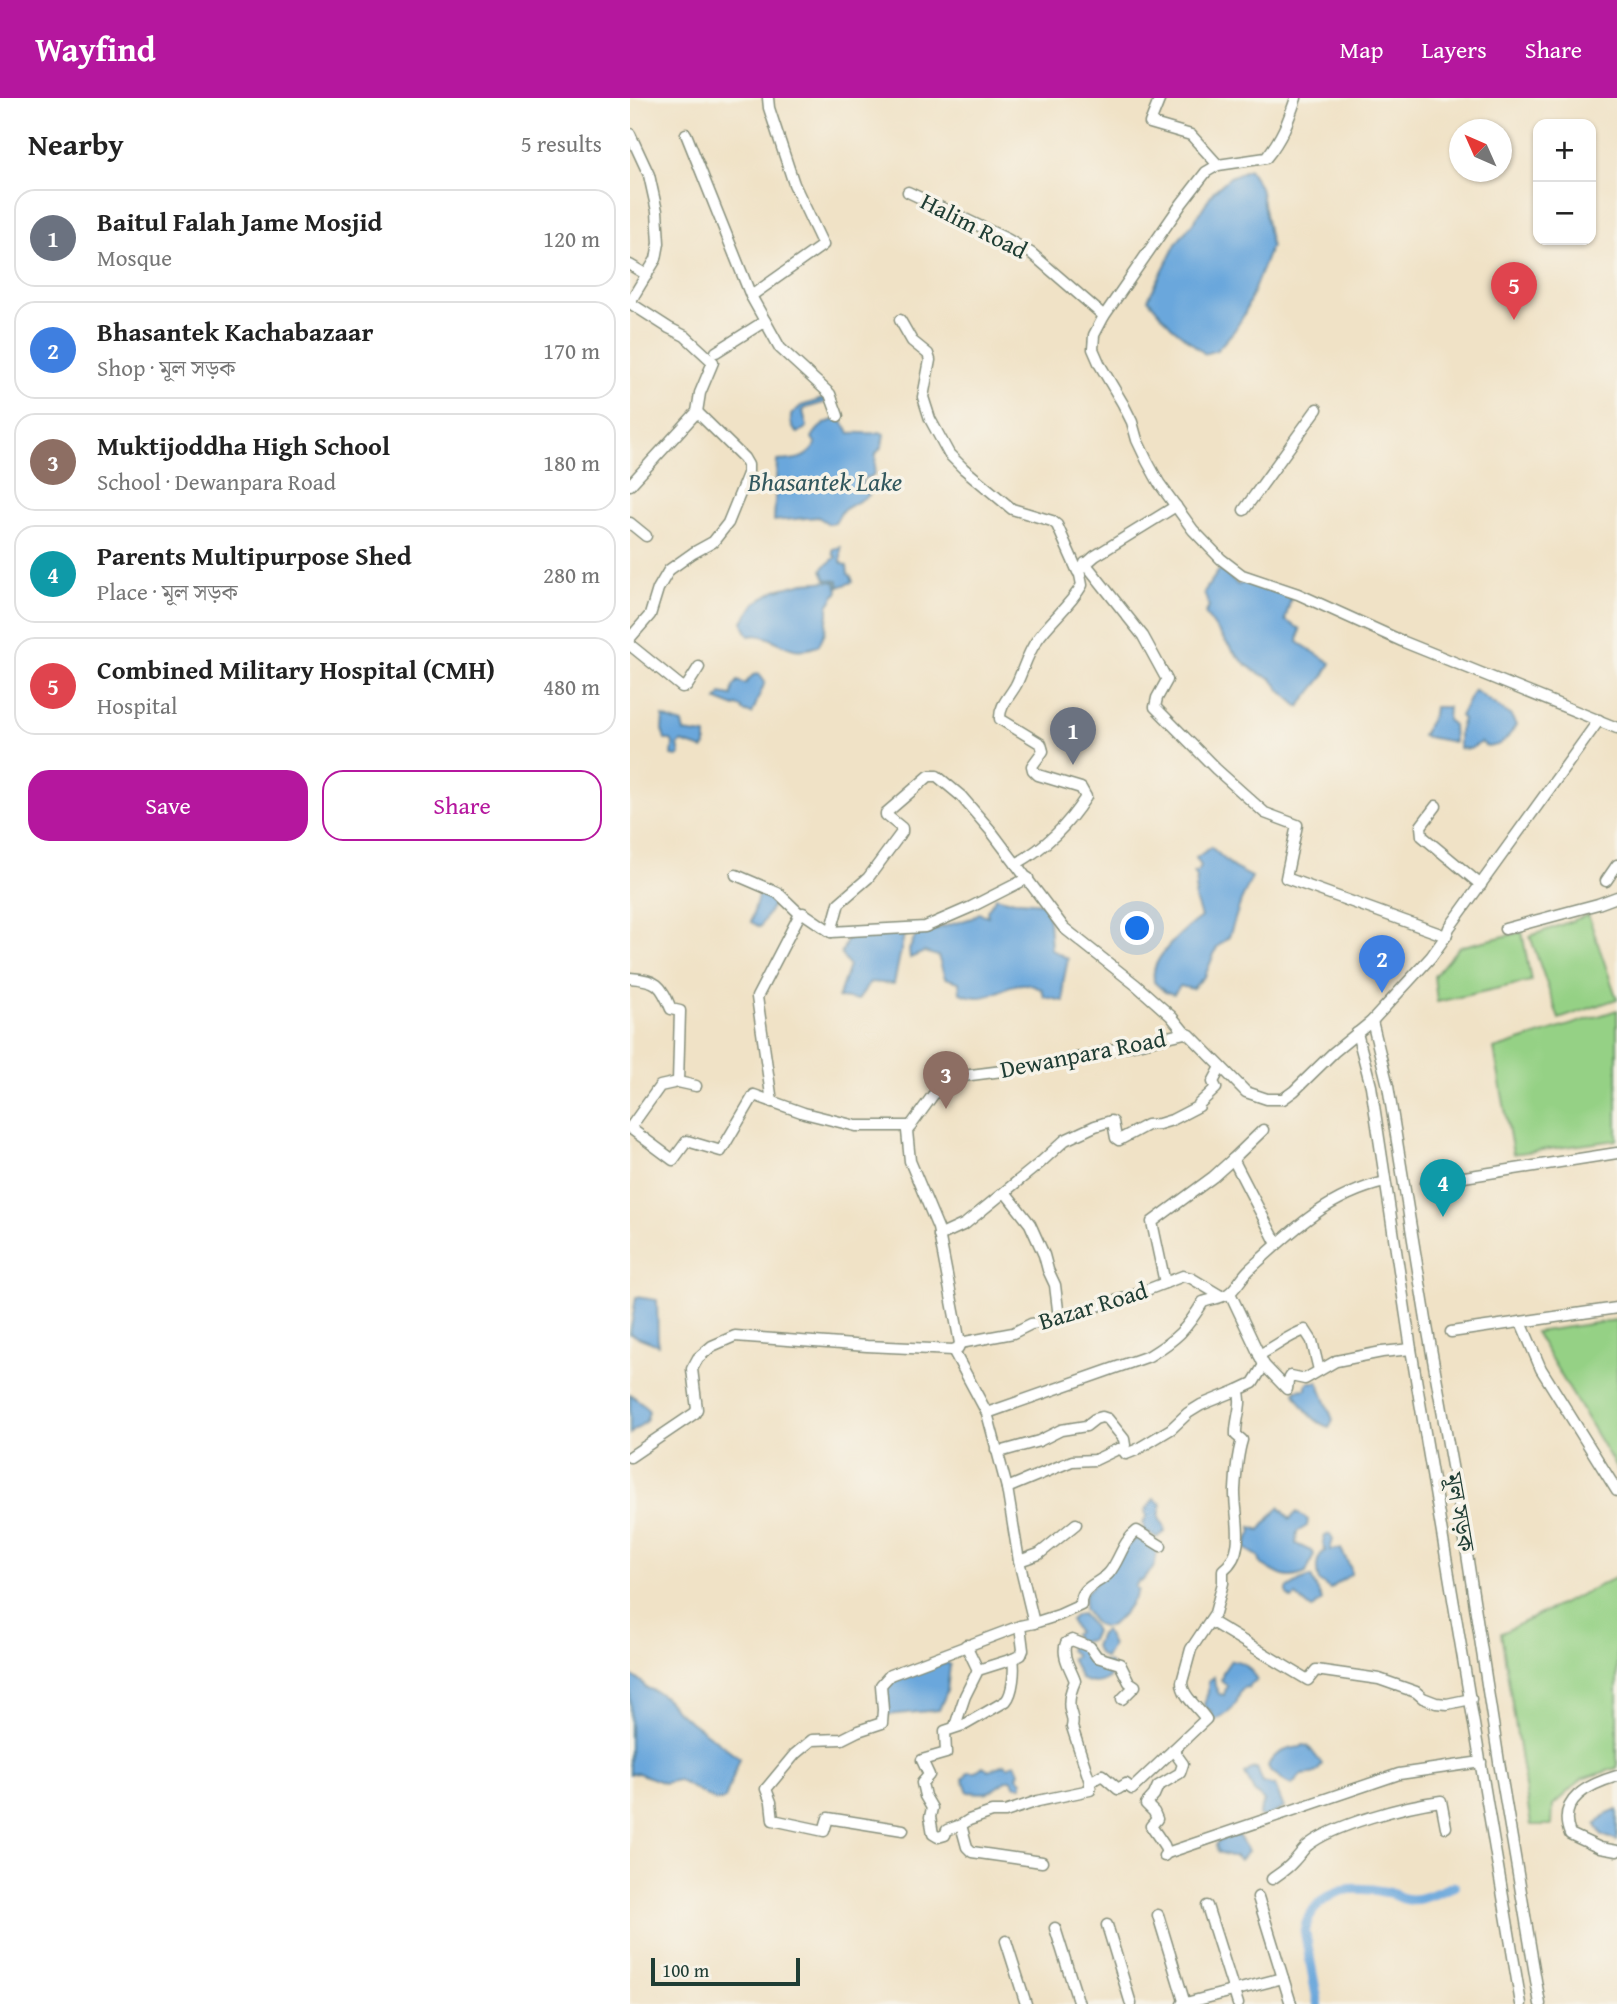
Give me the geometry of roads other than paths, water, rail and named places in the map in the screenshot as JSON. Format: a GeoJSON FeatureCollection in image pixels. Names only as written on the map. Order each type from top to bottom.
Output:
{"type":"FeatureCollection","features":[{"type":"Feature","properties":{"kind":"street"},"geometry":{"type":"LineString","coordinates":[[751,296],[823,245],[794,184],[768,98]]}},
{"type":"Feature","properties":{"kind":"street"},"geometry":{"type":"LineString","coordinates":[[1160,98],[1150,123],[1191,135],[1218,165]]}},
{"type":"Feature","properties":{"kind":"street"},"geometry":{"type":"LineString","coordinates":[[1296,98],[1286,129],[1266,158],[1218,165],[1206,172],[1104,316],[1094,335],[1093,349],[1132,422],[1147,461],[1159,484],[1193,530],[1221,559],[1242,575],[1298,594],[1404,642],[1617,727]]}},
{"type":"Feature","properties":{"kind":"street"},"geometry":{"type":"LineString","coordinates":[[630,134],[649,175],[657,211],[659,243],[656,259],[630,303],[685,335],[713,362],[700,393],[697,412],[630,485]]}},
{"type":"Feature","properties":{"kind":"street"},"geometry":{"type":"LineString","coordinates":[[686,134],[751,296],[780,348],[830,394],[838,416]]}},
{"type":"Feature","properties":{"kind":"street","name":"Halim Road"},"geometry":{"type":"LineString","coordinates":[[908,192],[1031,253],[1104,316]]}},
{"type":"Feature","properties":{"kind":"street"},"geometry":{"type":"LineString","coordinates":[[630,264],[647,275]]}},
{"type":"Feature","properties":{"kind":"street"},"geometry":{"type":"LineString","coordinates":[[900,320],[912,341],[928,354],[930,359],[923,397],[930,419],[949,454],[1012,509],[1057,525],[1082,568],[1143,636],[1167,680],[1155,707],[1216,769],[1265,813],[1297,825],[1286,878],[1446,936]]}},
{"type":"Feature","properties":{"kind":"street"},"geometry":{"type":"LineString","coordinates":[[716,352],[765,321]]}},
{"type":"Feature","properties":{"kind":"street"},"geometry":{"type":"LineString","coordinates":[[1244,510],[1317,409]]}},
{"type":"Feature","properties":{"kind":"street"},"geometry":{"type":"LineString","coordinates":[[630,638],[650,615],[658,589],[669,570],[713,542],[728,523],[748,474],[748,465],[744,458],[697,412]]}},
{"type":"Feature","properties":{"kind":"street"},"geometry":{"type":"LineString","coordinates":[[1082,568],[1146,523],[1176,506]]}},
{"type":"Feature","properties":{"kind":"street"},"geometry":{"type":"LineString","coordinates":[[630,523],[646,536]]}},
{"type":"Feature","properties":{"kind":"street"},"geometry":{"type":"LineString","coordinates":[[1016,864],[1040,850],[1075,814],[1086,797],[1082,788],[1038,775],[1032,766],[1044,751],[1041,744],[999,719],[999,714],[1017,683],[1035,642],[1078,592],[1082,583],[1082,568]]}},
{"type":"Feature","properties":{"kind":"street"},"geometry":{"type":"LineString","coordinates":[[630,645],[681,687],[687,686],[699,667]]}},
{"type":"Feature","properties":{"kind":"street"},"geometry":{"type":"LineString","coordinates":[[1357,1033],[1372,1021],[1432,957],[1449,928],[1599,720]]}},
{"type":"Feature","properties":{"kind":"street"},"geometry":{"type":"LineString","coordinates":[[831,932],[839,903],[868,878],[902,832],[902,828],[886,813],[929,776],[937,776],[961,796],[1028,878],[1064,928],[1136,985],[1171,1016],[1185,1033]]}},
{"type":"Feature","properties":{"kind":"street"},"geometry":{"type":"LineString","coordinates":[[1436,806],[1420,825],[1422,836],[1481,885]]}},
{"type":"Feature","properties":{"kind":"street"},"geometry":{"type":"LineString","coordinates":[[1606,881],[1617,865]]}},
{"type":"Feature","properties":{"kind":"street"},"geometry":{"type":"LineString","coordinates":[[736,875],[778,893],[800,914],[803,913],[831,932],[925,927],[1028,878]]}},
{"type":"Feature","properties":{"kind":"street"},"geometry":{"type":"LineString","coordinates":[[1505,929],[1617,897]]}},
{"type":"Feature","properties":{"kind":"street"},"geometry":{"type":"LineString","coordinates":[[772,1102],[757,997],[800,914]]}},
{"type":"Feature","properties":{"kind":"street"},"geometry":{"type":"LineString","coordinates":[[630,978],[648,979],[663,990],[671,1009],[680,1011],[678,1082]]}},
{"type":"Feature","properties":{"kind":"street","name":"মূল সড়ক"},"geometry":{"type":"LineString","coordinates":[[1372,1021],[1388,1086],[1540,2004]]}},
{"type":"Feature","properties":{"kind":"street","name":"Dewanpara Road"},"geometry":{"type":"LineString","coordinates":[[911,1126],[933,1095],[950,1081],[963,1076],[1041,1066],[1185,1033],[1246,1092],[1267,1099],[1283,1099],[1357,1033]]}},
{"type":"Feature","properties":{"kind":"street","name":"মূল সড়ক"},"geometry":{"type":"LineString","coordinates":[[1357,1033],[1371,1086],[1411,1349],[1521,2004]]}},
{"type":"Feature","properties":{"kind":"street"},"geometry":{"type":"LineString","coordinates":[[939,1236],[965,1224],[1065,1140],[1082,1131],[1111,1121],[1119,1140],[1147,1125],[1172,1120],[1199,1106],[1216,1087],[1213,1082],[1221,1067]]}},
{"type":"Feature","properties":{"kind":"street"},"geometry":{"type":"LineString","coordinates":[[695,1086],[678,1082],[660,1086],[630,1128],[673,1160],[687,1141],[721,1151],[754,1095],[804,1113],[856,1126],[911,1126]]}},
{"type":"Feature","properties":{"kind":"street"},"geometry":{"type":"LineString","coordinates":[[911,1126],[907,1131],[910,1161],[939,1236],[956,1346],[987,1413],[1007,1488],[1019,1560],[1034,1623]]}},
{"type":"Feature","properties":{"kind":"street"},"geometry":{"type":"LineString","coordinates":[[1165,1283],[1152,1222],[1213,1177],[1263,1130]]}},
{"type":"Feature","properties":{"kind":"street"},"geometry":{"type":"LineString","coordinates":[[1426,1183],[1617,1153]]}},
{"type":"Feature","properties":{"kind":"street"},"geometry":{"type":"LineString","coordinates":[[1233,1159],[1277,1244]]}},
{"type":"Feature","properties":{"kind":"street"},"geometry":{"type":"LineString","coordinates":[[987,1413],[1149,1356],[1188,1327],[1203,1302],[1226,1295],[1277,1244],[1314,1213],[1364,1187],[1385,1182]]}},
{"type":"Feature","properties":{"kind":"street"},"geometry":{"type":"LineString","coordinates":[[1004,1192],[1030,1224],[1044,1255],[1055,1285],[1059,1318]]}},
{"type":"Feature","properties":{"kind":"street","name":"Bazar Road"},"geometry":{"type":"LineString","coordinates":[[956,1346],[1013,1334],[1031,1324],[1126,1298],[1183,1276],[1226,1295]]}},
{"type":"Feature","properties":{"kind":"street"},"geometry":{"type":"LineString","coordinates":[[1226,1295],[1261,1360],[1287,1389],[1287,1381],[1291,1376],[1305,1379],[1336,1361],[1411,1349]]}},
{"type":"Feature","properties":{"kind":"street"},"geometry":{"type":"LineString","coordinates":[[1406,1308],[1423,1304]]}},
{"type":"Feature","properties":{"kind":"street"},"geometry":{"type":"LineString","coordinates":[[1451,1332],[1617,1308]]}},
{"type":"Feature","properties":{"kind":"street"},"geometry":{"type":"LineString","coordinates":[[1521,1322],[1541,1369],[1617,1490]]}},
{"type":"Feature","properties":{"kind":"street"},"geometry":{"type":"LineString","coordinates":[[1007,1488],[1072,1461],[1095,1460],[1118,1450],[1123,1450],[1126,1454],[1136,1450],[1171,1429],[1201,1405],[1253,1383],[1261,1360],[1293,1334],[1306,1330],[1312,1341],[1319,1370]]}},
{"type":"Feature","properties":{"kind":"street"},"geometry":{"type":"LineString","coordinates":[[630,1457],[695,1413],[697,1409],[692,1369],[698,1358],[712,1346],[735,1336],[867,1346],[956,1346]]}},
{"type":"Feature","properties":{"kind":"street"},"geometry":{"type":"LineString","coordinates":[[1090,1782],[1102,1775],[1118,1789],[1126,1784],[1132,1789],[1206,1719],[1182,1688],[1191,1649],[1215,1614],[1223,1583],[1223,1570],[1229,1566],[1238,1545],[1235,1491],[1242,1440],[1236,1435],[1241,1396],[1238,1390]]}},
{"type":"Feature","properties":{"kind":"street"},"geometry":{"type":"LineString","coordinates":[[996,1450],[1003,1451],[1039,1441],[1061,1430],[1086,1426],[1102,1417],[1108,1419],[1124,1439],[1123,1450]]}},
{"type":"Feature","properties":{"kind":"street"},"geometry":{"type":"LineString","coordinates":[[1019,1560],[1039,1554],[1076,1524]]}},
{"type":"Feature","properties":{"kind":"street"},"geometry":{"type":"LineString","coordinates":[[903,1830],[828,1818],[824,1831],[772,1820],[771,1802],[765,1789],[795,1754],[812,1740],[842,1739],[883,1723],[881,1685],[890,1675],[966,1645],[1071,1611],[1081,1605],[1081,1596],[1085,1590],[1102,1580],[1114,1567],[1124,1546],[1137,1531],[1161,1546]]}},
{"type":"Feature","properties":{"kind":"street"},"geometry":{"type":"LineString","coordinates":[[1210,1621],[1308,1680],[1316,1670],[1379,1679],[1416,1692],[1436,1703],[1447,1704],[1471,1699]]}},
{"type":"Feature","properties":{"kind":"street"},"geometry":{"type":"LineString","coordinates":[[955,1726],[965,1696],[978,1670],[1021,1655],[1023,1650],[1020,1626]]}},
{"type":"Feature","properties":{"kind":"street"},"geometry":{"type":"LineString","coordinates":[[1013,1659],[1015,1666],[1011,1696],[966,1724],[945,1731],[946,1753],[922,1760],[929,1775],[922,1783],[932,1808],[930,1817],[933,1834],[939,1837],[946,1835],[947,1829],[961,1825],[969,1819],[1090,1790],[1090,1782],[1072,1727],[1074,1720],[1070,1710],[1070,1692],[1075,1681],[1064,1650],[1066,1643],[1072,1640],[1083,1644],[1090,1647],[1097,1657],[1120,1664],[1129,1682],[1135,1686],[1122,1699]]}},
{"type":"Feature","properties":{"kind":"street"},"geometry":{"type":"LineString","coordinates":[[966,1645],[978,1670]]}},
{"type":"Feature","properties":{"kind":"street"},"geometry":{"type":"LineString","coordinates":[[1173,1750],[1183,1765],[1180,1773],[1158,1786],[1146,1804],[1157,1819],[1152,1826],[1153,1831],[1164,1845],[1166,1855],[1399,1774],[1480,1762]]}},
{"type":"Feature","properties":{"kind":"street"},"geometry":{"type":"LineString","coordinates":[[1617,1776],[1593,1783],[1578,1795],[1568,1808],[1565,1824],[1570,1834],[1600,1848],[1617,1851]]}},
{"type":"Feature","properties":{"kind":"street"},"geometry":{"type":"LineString","coordinates":[[1272,1880],[1293,1863],[1308,1845],[1332,1832],[1376,1816],[1441,1801],[1446,1827]]}},
{"type":"Feature","properties":{"kind":"street"},"geometry":{"type":"LineString","coordinates":[[961,1825],[967,1847],[972,1852],[1042,1862]]}},
{"type":"Feature","properties":{"kind":"street"},"geometry":{"type":"LineString","coordinates":[[1497,1860],[1515,1857]]}},
{"type":"Feature","properties":{"kind":"street"},"geometry":{"type":"LineString","coordinates":[[1258,1897],[1291,2004]]}},
{"type":"Feature","properties":{"kind":"street"},"geometry":{"type":"LineString","coordinates":[[1207,1906],[1238,2004]]}},
{"type":"Feature","properties":{"kind":"street"},"geometry":{"type":"LineString","coordinates":[[1158,1915],[1184,2004],[1283,1978]]}},
{"type":"Feature","properties":{"kind":"street"},"geometry":{"type":"LineString","coordinates":[[1107,1925],[1131,2004]]}},
{"type":"Feature","properties":{"kind":"street"},"geometry":{"type":"LineString","coordinates":[[1055,1928],[1079,2004]]}},
{"type":"Feature","properties":{"kind":"street"},"geometry":{"type":"LineString","coordinates":[[1006,1941],[1026,2004]]}},
{"type":"Feature","properties":{"kind":"water"},"geometry":{"type":"Polygon","coordinates":[[[1249,169],[1260,187],[1271,246],[1244,315],[1217,350],[1205,354],[1171,326],[1148,299],[1177,242],[1213,192],[1230,177],[1249,169]]]}},
{"type":"Feature","properties":{"kind":"water"},"geometry":{"type":"Polygon","coordinates":[[[828,397],[827,402],[803,411],[807,427],[796,432],[791,415],[801,406],[828,397]]]}},
{"type":"Feature","properties":{"kind":"water","name":"Bhasantek Lake"},"geometry":{"type":"Polygon","coordinates":[[[840,419],[850,433],[884,434],[882,446],[876,454],[874,473],[871,477],[863,478],[862,486],[869,495],[842,511],[835,523],[829,524],[818,517],[774,521],[777,461],[804,456],[816,444],[812,438],[820,427],[840,419]]]}},
{"type":"Feature","properties":{"kind":"water"},"geometry":{"type":"Polygon","coordinates":[[[841,547],[841,562],[847,566],[853,582],[839,587],[838,581],[826,579],[822,570],[836,557],[833,549],[841,547]]]}},
{"type":"Feature","properties":{"kind":"water"},"geometry":{"type":"Polygon","coordinates":[[[1220,569],[1238,585],[1248,581],[1292,595],[1285,620],[1300,629],[1298,642],[1331,663],[1299,707],[1271,678],[1242,661],[1205,614],[1209,607],[1204,592],[1220,569]]]}},
{"type":"Feature","properties":{"kind":"water"},"geometry":{"type":"Polygon","coordinates":[[[804,583],[836,583],[838,591],[828,606],[825,632],[819,645],[798,650],[766,637],[749,636],[743,621],[755,603],[776,590],[804,583]]]}},
{"type":"Feature","properties":{"kind":"water"},"geometry":{"type":"Polygon","coordinates":[[[759,674],[765,682],[752,714],[717,700],[721,694],[732,696],[733,687],[738,681],[745,684],[753,675],[759,674]]]}},
{"type":"Feature","properties":{"kind":"water"},"geometry":{"type":"Polygon","coordinates":[[[1474,690],[1511,716],[1516,725],[1508,738],[1498,745],[1487,747],[1481,742],[1470,749],[1459,748],[1459,731],[1463,719],[1460,716],[1474,690]]]}},
{"type":"Feature","properties":{"kind":"water"},"geometry":{"type":"Polygon","coordinates":[[[1434,707],[1448,707],[1447,720],[1453,725],[1454,742],[1422,736],[1433,715],[1434,707]]]}},
{"type":"Feature","properties":{"kind":"water"},"geometry":{"type":"Polygon","coordinates":[[[663,717],[682,724],[684,732],[706,735],[706,746],[703,749],[681,742],[678,745],[680,755],[672,756],[673,743],[671,740],[665,740],[662,730],[663,717]]]}},
{"type":"Feature","properties":{"kind":"water"},"geometry":{"type":"Polygon","coordinates":[[[1211,847],[1234,868],[1252,877],[1229,937],[1217,947],[1205,976],[1192,989],[1180,986],[1174,994],[1165,992],[1154,982],[1156,964],[1166,949],[1201,917],[1195,899],[1197,878],[1194,872],[1198,872],[1201,866],[1196,858],[1211,847]]]}},
{"type":"Feature","properties":{"kind":"water"},"geometry":{"type":"Polygon","coordinates":[[[759,892],[776,900],[760,927],[751,922],[759,892]]]}},
{"type":"Feature","properties":{"kind":"water"},"geometry":{"type":"Polygon","coordinates":[[[996,897],[1044,903],[1049,920],[1051,949],[1068,959],[1063,983],[1064,1001],[1044,997],[1042,989],[1025,984],[1009,987],[989,996],[960,993],[959,982],[945,978],[938,956],[924,952],[910,958],[909,950],[916,935],[972,918],[979,913],[988,916],[987,911],[996,897]]]}},
{"type":"Feature","properties":{"kind":"water"},"geometry":{"type":"Polygon","coordinates":[[[850,933],[904,935],[894,984],[870,982],[858,1000],[838,998],[849,966],[841,954],[850,933]]]}},
{"type":"Feature","properties":{"kind":"water"},"geometry":{"type":"Polygon","coordinates":[[[636,1297],[657,1300],[658,1345],[630,1334],[636,1297]]]}},
{"type":"Feature","properties":{"kind":"water"},"geometry":{"type":"Polygon","coordinates":[[[1310,1382],[1318,1382],[1333,1420],[1329,1427],[1313,1418],[1295,1393],[1296,1390],[1306,1389],[1310,1382]]]}},
{"type":"Feature","properties":{"kind":"water"},"geometry":{"type":"Polygon","coordinates":[[[630,1394],[649,1411],[646,1421],[630,1434],[630,1394]]]}},
{"type":"Feature","properties":{"kind":"water"},"geometry":{"type":"Polygon","coordinates":[[[1154,1499],[1161,1504],[1159,1518],[1165,1532],[1157,1538],[1142,1530],[1147,1516],[1145,1511],[1154,1499]]]}},
{"type":"Feature","properties":{"kind":"water"},"geometry":{"type":"Polygon","coordinates":[[[1279,1507],[1290,1519],[1297,1512],[1308,1520],[1307,1526],[1297,1532],[1296,1544],[1314,1554],[1306,1573],[1299,1576],[1287,1577],[1278,1574],[1261,1564],[1259,1557],[1245,1548],[1252,1532],[1251,1527],[1260,1530],[1279,1507]]]}},
{"type":"Feature","properties":{"kind":"water"},"geometry":{"type":"Polygon","coordinates":[[[1330,1534],[1333,1539],[1330,1550],[1341,1549],[1351,1574],[1330,1589],[1319,1581],[1317,1569],[1319,1557],[1325,1551],[1325,1536],[1330,1534]]]}},
{"type":"Feature","properties":{"kind":"water"},"geometry":{"type":"Polygon","coordinates":[[[1140,1535],[1148,1539],[1157,1550],[1154,1567],[1142,1581],[1139,1580],[1135,1587],[1138,1590],[1122,1615],[1110,1625],[1099,1626],[1084,1609],[1085,1594],[1140,1535]]]}},
{"type":"Feature","properties":{"kind":"water"},"geometry":{"type":"Polygon","coordinates":[[[1311,1577],[1322,1600],[1312,1609],[1296,1596],[1292,1599],[1287,1595],[1287,1589],[1311,1577]]]}},
{"type":"Feature","properties":{"kind":"water"},"geometry":{"type":"Polygon","coordinates":[[[1082,1614],[1095,1631],[1091,1640],[1079,1642],[1073,1635],[1077,1632],[1070,1620],[1082,1614]]]}},
{"type":"Feature","properties":{"kind":"water"},"geometry":{"type":"Polygon","coordinates":[[[1105,1631],[1112,1645],[1105,1658],[1098,1653],[1095,1646],[1100,1634],[1105,1631]]]}},
{"type":"Feature","properties":{"kind":"water"},"geometry":{"type":"Polygon","coordinates":[[[1071,1644],[1085,1645],[1093,1661],[1110,1663],[1114,1671],[1100,1682],[1091,1683],[1081,1679],[1071,1658],[1075,1657],[1075,1654],[1069,1650],[1071,1644]]]}},
{"type":"Feature","properties":{"kind":"water"},"geometry":{"type":"Polygon","coordinates":[[[1231,1660],[1246,1666],[1257,1680],[1248,1688],[1242,1689],[1229,1712],[1213,1721],[1211,1711],[1205,1708],[1204,1704],[1208,1682],[1214,1677],[1219,1694],[1224,1695],[1227,1685],[1221,1680],[1231,1660]]]}},
{"type":"Feature","properties":{"kind":"water"},"geometry":{"type":"Polygon","coordinates":[[[948,1663],[947,1691],[939,1710],[887,1715],[885,1689],[890,1683],[914,1670],[948,1663]]]}},
{"type":"Feature","properties":{"kind":"water"},"geometry":{"type":"Polygon","coordinates":[[[630,1674],[646,1688],[663,1696],[675,1710],[740,1758],[725,1799],[716,1801],[678,1780],[664,1783],[638,1773],[630,1774],[630,1674]]]}},
{"type":"Feature","properties":{"kind":"water"},"geometry":{"type":"Polygon","coordinates":[[[1303,1745],[1308,1746],[1322,1764],[1315,1773],[1301,1775],[1292,1785],[1271,1772],[1268,1766],[1273,1758],[1303,1745]]]}},
{"type":"Feature","properties":{"kind":"water"},"geometry":{"type":"Polygon","coordinates":[[[1015,1763],[1019,1772],[1017,1777],[1022,1781],[1022,1786],[1016,1786],[1012,1780],[1007,1780],[989,1792],[968,1792],[963,1779],[968,1772],[975,1772],[983,1766],[989,1770],[1015,1763]]]}},
{"type":"Feature","properties":{"kind":"water"},"geometry":{"type":"Polygon","coordinates":[[[1257,1768],[1263,1783],[1275,1786],[1284,1808],[1264,1818],[1259,1816],[1264,1801],[1254,1792],[1245,1774],[1257,1768]]]}},
{"type":"Feature","properties":{"kind":"water"},"geometry":{"type":"Polygon","coordinates":[[[1617,1810],[1617,1841],[1602,1835],[1596,1825],[1605,1815],[1617,1810]]]}},
{"type":"Feature","properties":{"kind":"water"},"geometry":{"type":"Polygon","coordinates":[[[1236,1832],[1248,1851],[1240,1860],[1218,1852],[1216,1845],[1218,1841],[1236,1832]]]}},
{"type":"Feature","properties":{"kind":"waterway"},"geometry":{"type":"LineString","coordinates":[[1318,2004],[1305,1932],[1309,1917],[1319,1904],[1334,1893],[1350,1889],[1377,1890],[1412,1900],[1454,1886]]}},
{"type":"Feature","properties":{"kind":"place","name":"Combined Military Hospital (CMH)"},"geometry":{"type":"Point","coordinates":[1514,320]}},
{"type":"Feature","properties":{"kind":"place","name":"Baitul Falah Jame Mosjid"},"geometry":{"type":"Point","coordinates":[1073,765]}},
{"type":"Feature","properties":{"kind":"place","name":"Bhasantek Kachabazaar"},"geometry":{"type":"Point","coordinates":[1382,993]}},
{"type":"Feature","properties":{"kind":"place","name":"Muktijoddha High School"},"geometry":{"type":"Point","coordinates":[946,1109]}},
{"type":"Feature","properties":{"kind":"place","name":"Parents Multipurpose Shed"},"geometry":{"type":"Point","coordinates":[1443,1217]}}]}
